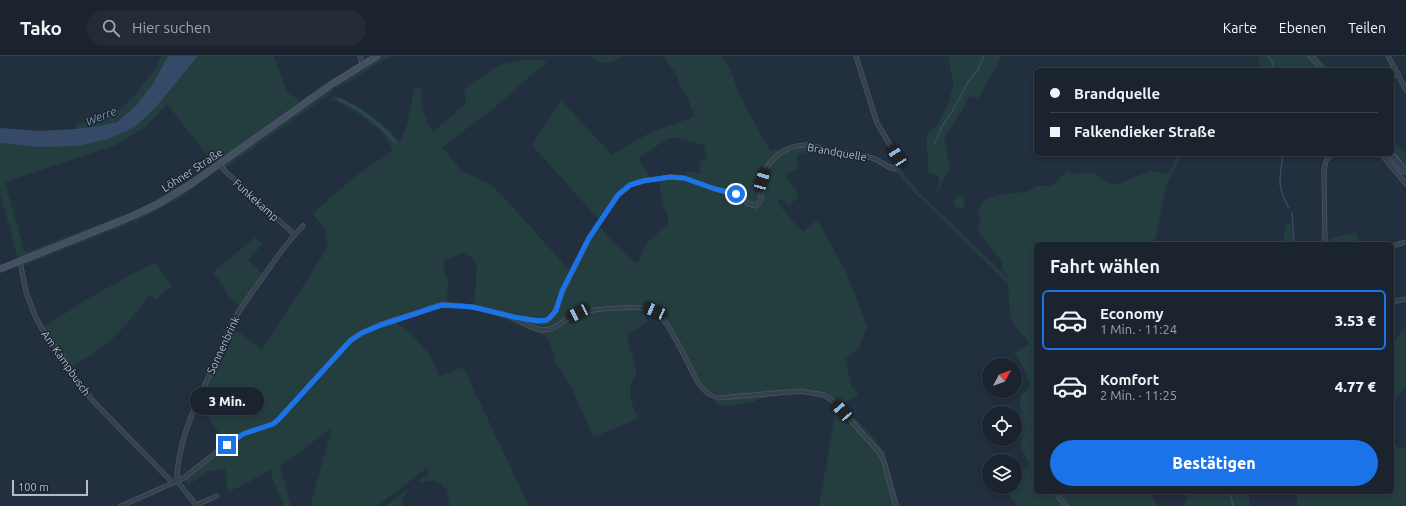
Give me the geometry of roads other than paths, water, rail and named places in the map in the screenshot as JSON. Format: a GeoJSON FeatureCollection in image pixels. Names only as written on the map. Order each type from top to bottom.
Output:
{"type":"FeatureCollection","features":[{"type":"Feature","properties":{"kind":"main road","name":"Löhner Straße"},"geometry":{"type":"LineString","coordinates":[[0,269],[141,213],[185,188],[220,165],[332,84],[377,56]]}},
{"type":"Feature","properties":{"kind":"street"},"geometry":{"type":"LineString","coordinates":[[360,56],[362,64]]}},
{"type":"Feature","properties":{"kind":"street","name":"Brandquelle"},"geometry":{"type":"LineString","coordinates":[[514,317],[543,321],[551,317],[556,311],[562,291],[589,238],[618,195],[630,185],[643,181],[670,177],[684,178],[715,189],[736,194],[749,204],[756,206],[760,200],[762,180],[767,166],[780,154],[792,147],[807,145],[838,153],[860,155],[875,159],[894,169],[897,168],[899,166],[897,156],[877,123],[856,56]]}},
{"type":"Feature","properties":{"kind":"street"},"geometry":{"type":"LineString","coordinates":[[1311,56],[1320,68]]}},
{"type":"Feature","properties":{"kind":"street"},"geometry":{"type":"LineString","coordinates":[[1388,56],[1406,90]]}},
{"type":"Feature","properties":{"kind":"street"},"geometry":{"type":"LineString","coordinates":[[1394,75],[1398,73]]}},
{"type":"Feature","properties":{"kind":"street"},"geometry":{"type":"LineString","coordinates":[[1325,242],[1324,165],[1329,156]]}},
{"type":"Feature","properties":{"kind":"street"},"geometry":{"type":"LineString","coordinates":[[1382,156],[1406,184]]}},
{"type":"Feature","properties":{"kind":"street"},"geometry":{"type":"LineString","coordinates":[[1393,156],[1406,172]]}},
{"type":"Feature","properties":{"kind":"street","name":"Funkekamp"},"geometry":{"type":"LineString","coordinates":[[220,165],[294,234]]}},
{"type":"Feature","properties":{"kind":"street","name":"Sonnenbrink"},"geometry":{"type":"LineString","coordinates":[[175,482],[177,469],[195,406],[219,356],[233,320],[294,234],[303,226]]}},
{"type":"Feature","properties":{"kind":"street"},"geometry":{"type":"LineString","coordinates":[[1394,245],[1406,242]]}},
{"type":"Feature","properties":{"kind":"street","name":"Am Kampbusch"},"geometry":{"type":"LineString","coordinates":[[20,261],[26,292],[36,318],[42,329],[64,359],[75,379],[93,401],[175,482],[197,506]]}},
{"type":"Feature","properties":{"kind":"street"},"geometry":{"type":"LineString","coordinates":[[1394,302],[1406,299]]}},
{"type":"Feature","properties":{"kind":"street"},"geometry":{"type":"LineString","coordinates":[[121,506],[184,478],[212,455],[243,434],[273,424],[346,345],[362,333],[442,305],[473,307],[514,317],[542,330],[552,329],[578,313],[638,307],[655,311],[665,322],[699,384],[705,392],[711,396],[719,398],[800,391],[824,395],[834,402],[880,453],[884,462],[896,506]]}},
{"type":"Feature","properties":{"kind":"street"},"geometry":{"type":"LineString","coordinates":[[1057,494],[1066,506]]}},
{"type":"Feature","properties":{"kind":"street"},"geometry":{"type":"LineString","coordinates":[[197,506],[217,496]]}},
{"type":"Feature","properties":{"kind":"water"},"geometry":{"type":"Polygon","coordinates":[[[168,56],[198,56],[156,107],[135,127],[108,139],[78,146],[36,147],[0,143],[0,128],[39,131],[75,129],[117,122],[136,106],[154,82],[168,56]]]}},
{"type":"Feature","properties":{"kind":"waterway"},"geometry":{"type":"LineString","coordinates":[[935,143],[942,126],[952,112],[968,82],[977,71],[984,56]]}},
{"type":"Feature","properties":{"kind":"waterway"},"geometry":{"type":"LineString","coordinates":[[1268,56],[1274,68]]}},
{"type":"Feature","properties":{"kind":"waterway"},"geometry":{"type":"LineString","coordinates":[[338,99],[369,117],[395,142]]}},
{"type":"Feature","properties":{"kind":"waterway"},"geometry":{"type":"LineString","coordinates":[[1394,152],[1406,167]]}},
{"type":"Feature","properties":{"kind":"waterway"},"geometry":{"type":"LineString","coordinates":[[1283,156],[1280,182],[1282,193],[1289,208]]}},
{"type":"Feature","properties":{"kind":"waterway"},"geometry":{"type":"LineString","coordinates":[[1388,156],[1402,174]]}},
{"type":"Feature","properties":{"kind":"waterway"},"geometry":{"type":"LineString","coordinates":[[1292,213],[1294,242]]}},
{"type":"Feature","properties":{"kind":"waterway"},"geometry":{"type":"LineString","coordinates":[[1230,494],[1233,506]]}},
{"type":"Feature","properties":{"kind":"water label","name":"Werre"},"geometry":{"type":"Point","coordinates":[101,116]}}]}
